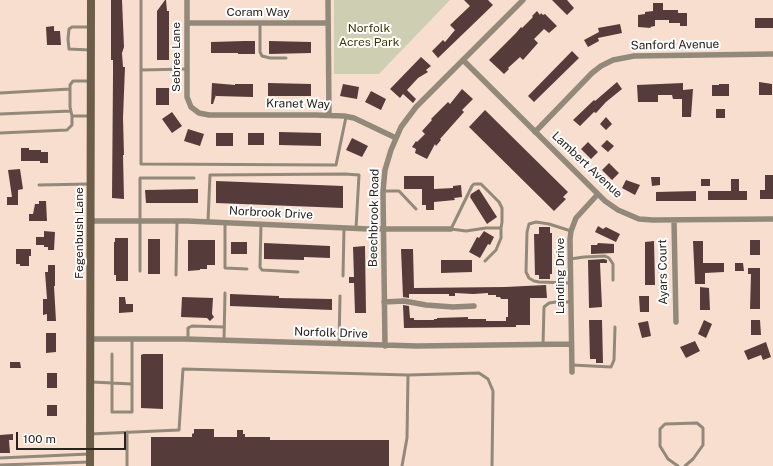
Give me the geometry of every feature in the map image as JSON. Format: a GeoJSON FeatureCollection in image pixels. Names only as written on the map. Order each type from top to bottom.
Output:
{"type":"FeatureCollection","features":[{"type":"Feature","properties":{"kind":"main road","name":"Fegenbush Lane"},"geometry":{"type":"LineString","coordinates":[[90,460],[91,0]]}},
{"type":"Feature","properties":{"kind":"street","name":"Sebree Lane"},"geometry":{"type":"LineString","coordinates":[[187,0],[187,97],[191,107],[195,110]]}},
{"type":"Feature","properties":{"kind":"street"},"geometry":{"type":"LineString","coordinates":[[328,0],[329,115]]}},
{"type":"Feature","properties":{"kind":"street","name":"Beechbrook Road"},"geometry":{"type":"LineString","coordinates":[[385,346],[383,190],[385,170],[391,150],[401,126],[410,114],[523,0]]}},
{"type":"Feature","properties":{"kind":"street","name":"Coram Way"},"geometry":{"type":"LineString","coordinates":[[187,23],[328,23]]}},
{"type":"Feature","properties":{"kind":"street","name":"Sanford Avenue"},"geometry":{"type":"LineString","coordinates":[[535,132],[592,73],[601,66],[613,60],[634,56],[773,54]]}},
{"type":"Feature","properties":{"kind":"street","name":"Lambert Avenue"},"geometry":{"type":"LineString","coordinates":[[463,60],[605,201],[630,216],[646,220],[773,219]]}},
{"type":"Feature","properties":{"kind":"street","name":"Kranet Way"},"geometry":{"type":"LineString","coordinates":[[195,110],[201,114],[209,115],[346,116],[354,118],[396,138]]}},
{"type":"Feature","properties":{"kind":"street","name":"Landing Drive"},"geometry":{"type":"LineString","coordinates":[[572,372],[570,283],[571,231],[576,218],[598,194]]}},
{"type":"Feature","properties":{"kind":"street","name":"Ayars Court"},"geometry":{"type":"LineString","coordinates":[[674,220],[676,322]]}},
{"type":"Feature","properties":{"kind":"street","name":"Norbrook Drive"},"geometry":{"type":"LineString","coordinates":[[91,221],[208,221],[383,229],[451,228]]}},
{"type":"Feature","properties":{"kind":"street"},"geometry":{"type":"LineString","coordinates":[[384,302],[404,301],[453,308],[474,306]]}},
{"type":"Feature","properties":{"kind":"street","name":"Norfolk Drive"},"geometry":{"type":"LineString","coordinates":[[90,339],[188,339],[385,346],[571,344]]}},
{"type":"Feature","properties":{"kind":"lane"},"geometry":{"type":"LineString","coordinates":[[142,0],[141,164],[336,165],[346,116]]}},
{"type":"Feature","properties":{"kind":"lane"},"geometry":{"type":"LineString","coordinates":[[260,23],[260,52],[262,56],[270,58],[286,58]]}},
{"type":"Feature","properties":{"kind":"lane"},"geometry":{"type":"LineString","coordinates":[[91,27],[72,27],[69,30],[68,39],[69,49],[91,50]]}},
{"type":"Feature","properties":{"kind":"lane"},"geometry":{"type":"LineString","coordinates":[[142,70],[187,69]]}},
{"type":"Feature","properties":{"kind":"lane"},"geometry":{"type":"LineString","coordinates":[[0,133],[67,130],[71,128],[72,116],[70,85],[73,81],[91,81]]}},
{"type":"Feature","properties":{"kind":"lane"},"geometry":{"type":"LineString","coordinates":[[0,93],[70,89]]}},
{"type":"Feature","properties":{"kind":"lane"},"geometry":{"type":"LineString","coordinates":[[0,114],[71,111]]}},
{"type":"Feature","properties":{"kind":"lane"},"geometry":{"type":"LineString","coordinates":[[72,116],[91,116]]}},
{"type":"Feature","properties":{"kind":"lane"},"geometry":{"type":"LineString","coordinates":[[208,221],[210,175],[359,175],[356,228]]}},
{"type":"Feature","properties":{"kind":"lane"},"geometry":{"type":"LineString","coordinates":[[140,271],[140,178],[194,178]]}},
{"type":"Feature","properties":{"kind":"lane"},"geometry":{"type":"LineString","coordinates":[[485,261],[496,250],[501,238],[502,208],[500,202],[481,184],[478,183],[472,186],[451,228],[466,231],[486,228],[501,228]]}},
{"type":"Feature","properties":{"kind":"lane"},"geometry":{"type":"LineString","coordinates":[[39,185],[91,184]]}},
{"type":"Feature","properties":{"kind":"lane"},"geometry":{"type":"LineString","coordinates":[[383,190],[399,191],[416,209]]}},
{"type":"Feature","properties":{"kind":"lane"},"geometry":{"type":"LineString","coordinates":[[176,275],[177,221]]}},
{"type":"Feature","properties":{"kind":"lane"},"geometry":{"type":"LineString","coordinates":[[226,222],[225,268],[247,269]]}},
{"type":"Feature","properties":{"kind":"lane"},"geometry":{"type":"LineString","coordinates":[[570,283],[534,281],[529,278],[526,272],[527,232],[529,224],[536,222],[549,224],[571,231]]}},
{"type":"Feature","properties":{"kind":"lane"},"geometry":{"type":"LineString","coordinates":[[261,224],[260,267],[262,270],[298,272]]}},
{"type":"Feature","properties":{"kind":"lane"},"geometry":{"type":"LineString","coordinates":[[343,276],[344,228]]}},
{"type":"Feature","properties":{"kind":"lane"},"geometry":{"type":"LineString","coordinates":[[570,259],[605,256],[609,258],[613,264],[613,280]]}},
{"type":"Feature","properties":{"kind":"lane"},"geometry":{"type":"LineString","coordinates":[[224,340],[225,293]]}},
{"type":"Feature","properties":{"kind":"lane"},"geometry":{"type":"LineString","coordinates":[[340,296],[340,344]]}},
{"type":"Feature","properties":{"kind":"lane"},"geometry":{"type":"LineString","coordinates":[[543,345],[544,307],[548,303],[571,302]]}},
{"type":"Feature","properties":{"kind":"lane"},"geometry":{"type":"LineString","coordinates":[[188,339],[188,328],[192,326],[224,327]]}},
{"type":"Feature","properties":{"kind":"lane"},"geometry":{"type":"LineString","coordinates":[[572,365],[611,366],[614,360],[615,327]]}},
{"type":"Feature","properties":{"kind":"lane"},"geometry":{"type":"LineString","coordinates":[[112,354],[112,412],[132,412],[132,339]]}},
{"type":"Feature","properties":{"kind":"lane"},"geometry":{"type":"LineString","coordinates":[[90,434],[179,430],[183,369],[408,375],[479,373],[488,379],[493,391],[492,466]]}},
{"type":"Feature","properties":{"kind":"lane"},"geometry":{"type":"LineString","coordinates":[[402,466],[407,438],[408,375]]}},
{"type":"Feature","properties":{"kind":"lane"},"geometry":{"type":"LineString","coordinates":[[90,382],[132,384]]}},
{"type":"Feature","properties":{"kind":"lane"},"geometry":{"type":"LineString","coordinates":[[678,466],[668,459],[660,446],[660,429],[665,424],[696,423],[702,428],[703,445],[694,459],[685,466]]}},
{"type":"Feature","properties":{"kind":"lane"},"geometry":{"type":"LineString","coordinates":[[127,432],[127,466]]}},
{"type":"Feature","properties":{"kind":"lane"},"geometry":{"type":"LineString","coordinates":[[0,458],[90,460]]}},
{"type":"Feature","properties":{"kind":"lane"},"geometry":{"type":"LineString","coordinates":[[0,465],[90,460]]}},
{"type":"Feature","properties":{"kind":"green space","name":"Norfolk Acres Park"},"geometry":{"type":"Polygon","coordinates":[[[334,0],[450,0],[379,74],[334,74],[334,0]]]}},
{"type":"Feature","properties":{"kind":"building"},"geometry":{"type":"Polygon","coordinates":[[[111,0],[122,0],[124,47],[122,53],[123,67],[125,67],[123,118],[124,199],[112,198],[113,60],[111,60],[111,0]]]}},
{"type":"Feature","properties":{"kind":"building"},"geometry":{"type":"Polygon","coordinates":[[[165,0],[167,11],[169,11],[169,60],[157,60],[157,11],[165,0]]]}},
{"type":"Feature","properties":{"kind":"building"},"geometry":{"type":"Polygon","coordinates":[[[464,0],[488,0],[493,5],[438,58],[432,51],[443,40],[445,42],[455,30],[450,25],[470,6],[464,0]]]}},
{"type":"Feature","properties":{"kind":"building"},"geometry":{"type":"Polygon","coordinates":[[[552,0],[567,0],[574,8],[567,15],[552,0]]]}},
{"type":"Feature","properties":{"kind":"building"},"geometry":{"type":"Polygon","coordinates":[[[653,3],[663,3],[663,10],[678,10],[678,13],[687,13],[687,26],[680,26],[680,23],[669,23],[669,20],[655,20],[655,26],[650,27],[651,28],[638,27],[638,15],[653,11],[653,3]]]}},
{"type":"Feature","properties":{"kind":"building"},"geometry":{"type":"Polygon","coordinates":[[[537,11],[540,15],[541,13],[543,15],[545,14],[557,26],[549,33],[544,29],[534,39],[538,43],[523,60],[520,57],[504,74],[489,60],[521,27],[522,28],[533,17],[532,16],[537,11]]]}},
{"type":"Feature","properties":{"kind":"building"},"geometry":{"type":"Polygon","coordinates":[[[755,18],[773,18],[773,28],[755,28],[755,18]]]}},
{"type":"Feature","properties":{"kind":"building"},"geometry":{"type":"Polygon","coordinates":[[[620,24],[622,33],[598,38],[599,41],[588,47],[584,40],[599,32],[598,28],[620,24]]]}},
{"type":"Feature","properties":{"kind":"building"},"geometry":{"type":"Polygon","coordinates":[[[54,26],[54,31],[60,31],[61,45],[47,45],[46,27],[54,26]]]}},
{"type":"Feature","properties":{"kind":"building"},"geometry":{"type":"Polygon","coordinates":[[[255,41],[255,54],[211,53],[211,42],[255,41]]]}},
{"type":"Feature","properties":{"kind":"building"},"geometry":{"type":"Polygon","coordinates":[[[269,41],[311,42],[311,53],[269,54],[269,41]]]}},
{"type":"Feature","properties":{"kind":"building"},"geometry":{"type":"Polygon","coordinates":[[[572,51],[579,58],[534,102],[528,96],[572,51]]]}},
{"type":"Feature","properties":{"kind":"building"},"geometry":{"type":"Polygon","coordinates":[[[421,57],[431,66],[426,70],[428,72],[418,78],[407,90],[416,99],[413,103],[403,94],[400,98],[390,89],[421,57]]]}},
{"type":"Feature","properties":{"kind":"building"},"geometry":{"type":"Polygon","coordinates":[[[617,82],[622,89],[606,102],[596,113],[594,112],[580,126],[573,120],[594,100],[595,101],[617,82]]]}},
{"type":"Feature","properties":{"kind":"building"},"geometry":{"type":"Polygon","coordinates":[[[759,82],[772,84],[772,95],[759,95],[759,82]]]}},
{"type":"Feature","properties":{"kind":"building"},"geometry":{"type":"Polygon","coordinates":[[[212,83],[235,85],[253,84],[253,97],[216,95],[213,104],[211,104],[212,83]]]}},
{"type":"Feature","properties":{"kind":"building"},"geometry":{"type":"Polygon","coordinates":[[[268,83],[311,84],[311,96],[268,96],[268,83]]]}},
{"type":"Feature","properties":{"kind":"building"},"geometry":{"type":"Polygon","coordinates":[[[683,83],[683,90],[693,89],[691,117],[682,117],[682,99],[673,99],[672,95],[658,95],[658,102],[638,102],[637,85],[683,83]]]}},
{"type":"Feature","properties":{"kind":"building"},"geometry":{"type":"Polygon","coordinates":[[[343,84],[359,87],[357,99],[340,96],[343,84]]]}},
{"type":"Feature","properties":{"kind":"building"},"geometry":{"type":"Polygon","coordinates":[[[729,84],[729,96],[712,96],[712,85],[729,84]]]}},
{"type":"Feature","properties":{"kind":"building"},"geometry":{"type":"Polygon","coordinates":[[[156,88],[169,88],[169,105],[156,105],[156,88]]]}},
{"type":"Feature","properties":{"kind":"building"},"geometry":{"type":"Polygon","coordinates":[[[462,89],[473,99],[462,110],[464,112],[440,139],[441,140],[436,146],[435,144],[427,159],[415,153],[416,149],[412,147],[416,141],[417,142],[425,134],[422,131],[432,120],[431,119],[448,102],[450,104],[462,89]]]}},
{"type":"Feature","properties":{"kind":"building"},"geometry":{"type":"Polygon","coordinates":[[[371,91],[386,99],[381,110],[365,102],[371,91]]]}},
{"type":"Feature","properties":{"kind":"building"},"geometry":{"type":"Polygon","coordinates":[[[716,109],[725,109],[725,118],[716,118],[716,109]]]}},
{"type":"Feature","properties":{"kind":"building"},"geometry":{"type":"Polygon","coordinates":[[[485,110],[568,192],[563,197],[566,199],[554,211],[469,127],[485,110]]]}},
{"type":"Feature","properties":{"kind":"building"},"geometry":{"type":"Polygon","coordinates":[[[172,112],[182,126],[172,133],[162,119],[172,112]]]}},
{"type":"Feature","properties":{"kind":"building"},"geometry":{"type":"Polygon","coordinates":[[[606,117],[612,124],[606,130],[600,124],[606,117]]]}},
{"type":"Feature","properties":{"kind":"building"},"geometry":{"type":"Polygon","coordinates":[[[188,129],[204,134],[200,146],[184,141],[188,129]]]}},
{"type":"Feature","properties":{"kind":"building"},"geometry":{"type":"Polygon","coordinates":[[[279,132],[321,133],[321,146],[279,145],[279,132]]]}},
{"type":"Feature","properties":{"kind":"building"},"geometry":{"type":"Polygon","coordinates":[[[216,133],[233,133],[233,146],[216,146],[216,133]]]}},
{"type":"Feature","properties":{"kind":"building"},"geometry":{"type":"Polygon","coordinates":[[[248,133],[264,133],[264,145],[248,145],[248,133]]]}},
{"type":"Feature","properties":{"kind":"building"},"geometry":{"type":"Polygon","coordinates":[[[352,138],[368,146],[362,157],[346,150],[352,138]]]}},
{"type":"Feature","properties":{"kind":"building"},"geometry":{"type":"Polygon","coordinates":[[[607,140],[614,146],[608,152],[601,146],[607,140]]]}},
{"type":"Feature","properties":{"kind":"building"},"geometry":{"type":"Polygon","coordinates":[[[588,142],[598,152],[591,159],[581,149],[588,142]]]}},
{"type":"Feature","properties":{"kind":"building"},"geometry":{"type":"Polygon","coordinates":[[[21,148],[48,152],[48,163],[40,163],[40,161],[21,161],[21,148]]]}},
{"type":"Feature","properties":{"kind":"building"},"geometry":{"type":"Polygon","coordinates":[[[609,163],[619,173],[612,180],[602,170],[609,163]]]}},
{"type":"Feature","properties":{"kind":"building"},"geometry":{"type":"Polygon","coordinates":[[[20,169],[23,189],[18,190],[18,205],[7,205],[7,197],[12,197],[8,170],[20,169]]]}},
{"type":"Feature","properties":{"kind":"building"},"geometry":{"type":"Polygon","coordinates":[[[765,175],[773,175],[773,199],[760,199],[760,190],[765,190],[765,175]]]}},
{"type":"Feature","properties":{"kind":"building"},"geometry":{"type":"Polygon","coordinates":[[[404,176],[434,176],[434,189],[453,188],[453,186],[461,185],[462,197],[454,198],[455,200],[434,202],[434,210],[426,210],[426,205],[422,205],[422,189],[404,189],[404,176]]]}},
{"type":"Feature","properties":{"kind":"building"},"geometry":{"type":"Polygon","coordinates":[[[651,177],[660,177],[660,185],[652,186],[651,177]]]}},
{"type":"Feature","properties":{"kind":"building"},"geometry":{"type":"Polygon","coordinates":[[[701,179],[710,179],[710,186],[701,186],[701,179]]]}},
{"type":"Feature","properties":{"kind":"building"},"geometry":{"type":"Polygon","coordinates":[[[731,179],[739,179],[739,191],[747,191],[747,200],[708,200],[708,191],[731,191],[731,179]]]}},
{"type":"Feature","properties":{"kind":"building"},"geometry":{"type":"Polygon","coordinates":[[[626,180],[640,185],[635,195],[622,188],[626,180]]]}},
{"type":"Feature","properties":{"kind":"building"},"geometry":{"type":"Polygon","coordinates":[[[216,181],[343,186],[343,208],[216,203],[216,181]]]}},
{"type":"Feature","properties":{"kind":"building"},"geometry":{"type":"Polygon","coordinates":[[[198,189],[198,203],[146,203],[145,190],[198,189]]]}},
{"type":"Feature","properties":{"kind":"building"},"geometry":{"type":"Polygon","coordinates":[[[479,189],[497,217],[487,224],[470,197],[471,194],[479,189]]]}},
{"type":"Feature","properties":{"kind":"building"},"geometry":{"type":"Polygon","coordinates":[[[696,191],[696,201],[656,201],[656,192],[696,191]]]}},
{"type":"Feature","properties":{"kind":"building"},"geometry":{"type":"Polygon","coordinates":[[[39,201],[46,201],[47,221],[29,221],[29,214],[33,214],[35,204],[39,204],[39,201]]]}},
{"type":"Feature","properties":{"kind":"building"},"geometry":{"type":"Polygon","coordinates":[[[598,226],[603,229],[606,227],[620,234],[616,242],[595,232],[598,226]]]}},
{"type":"Feature","properties":{"kind":"building"},"geometry":{"type":"Polygon","coordinates":[[[539,227],[550,227],[550,233],[552,233],[552,274],[550,274],[550,279],[539,279],[539,275],[535,275],[534,234],[539,234],[539,227]]]}},
{"type":"Feature","properties":{"kind":"building"},"geometry":{"type":"Polygon","coordinates":[[[44,231],[55,232],[54,250],[48,250],[48,247],[44,247],[44,245],[36,245],[36,237],[44,237],[44,231]]]}},
{"type":"Feature","properties":{"kind":"building"},"geometry":{"type":"Polygon","coordinates":[[[484,231],[494,237],[480,258],[469,252],[477,237],[479,238],[484,231]]]}},
{"type":"Feature","properties":{"kind":"building"},"geometry":{"type":"Polygon","coordinates":[[[115,238],[128,238],[128,281],[116,281],[116,275],[114,275],[115,238]]]}},
{"type":"Feature","properties":{"kind":"building"},"geometry":{"type":"Polygon","coordinates":[[[148,239],[160,239],[160,274],[148,274],[148,239]]]}},
{"type":"Feature","properties":{"kind":"building"},"geometry":{"type":"Polygon","coordinates":[[[188,240],[215,240],[215,265],[207,265],[207,269],[188,271],[188,240]]]}},
{"type":"Feature","properties":{"kind":"building"},"geometry":{"type":"Polygon","coordinates":[[[750,240],[760,240],[760,255],[750,255],[750,240]]]}},
{"type":"Feature","properties":{"kind":"building"},"geometry":{"type":"Polygon","coordinates":[[[654,241],[655,285],[645,285],[645,242],[654,241]]]}},
{"type":"Feature","properties":{"kind":"building"},"geometry":{"type":"Polygon","coordinates":[[[693,241],[703,241],[703,263],[724,263],[724,272],[705,273],[705,284],[695,284],[693,241]]]}},
{"type":"Feature","properties":{"kind":"building"},"geometry":{"type":"Polygon","coordinates":[[[231,242],[247,242],[247,254],[231,254],[231,242]]]}},
{"type":"Feature","properties":{"kind":"building"},"geometry":{"type":"Polygon","coordinates":[[[264,243],[330,246],[330,258],[304,257],[304,260],[264,259],[264,243]]]}},
{"type":"Feature","properties":{"kind":"building"},"geometry":{"type":"Polygon","coordinates":[[[598,243],[614,244],[614,253],[591,254],[591,245],[597,245],[598,243]]]}},
{"type":"Feature","properties":{"kind":"building"},"geometry":{"type":"Polygon","coordinates":[[[365,246],[366,313],[355,313],[354,283],[349,283],[349,277],[354,277],[353,247],[365,246]]]}},
{"type":"Feature","properties":{"kind":"building"},"geometry":{"type":"Polygon","coordinates":[[[16,249],[31,249],[29,266],[20,266],[20,264],[16,264],[16,249]]]}},
{"type":"Feature","properties":{"kind":"building"},"geometry":{"type":"Polygon","coordinates":[[[401,249],[413,249],[414,288],[546,285],[547,298],[530,298],[530,325],[516,325],[516,327],[404,328],[403,305],[409,306],[410,318],[414,318],[414,320],[468,317],[468,319],[486,319],[486,321],[506,321],[506,317],[508,317],[508,299],[501,299],[500,297],[496,297],[496,295],[488,295],[488,293],[455,293],[455,296],[449,296],[449,294],[409,294],[409,298],[403,297],[401,249]]]}},
{"type":"Feature","properties":{"kind":"building"},"geometry":{"type":"Polygon","coordinates":[[[441,260],[472,260],[472,272],[441,273],[441,260]]]}},
{"type":"Feature","properties":{"kind":"building"},"geometry":{"type":"Polygon","coordinates":[[[588,260],[607,260],[607,263],[600,263],[602,307],[589,308],[588,260]]]}},
{"type":"Feature","properties":{"kind":"building"},"geometry":{"type":"Polygon","coordinates":[[[735,263],[743,263],[744,271],[735,271],[735,263]]]}},
{"type":"Feature","properties":{"kind":"building"},"geometry":{"type":"Polygon","coordinates":[[[48,265],[55,265],[54,286],[56,321],[47,321],[47,314],[43,315],[43,299],[47,299],[45,272],[48,272],[48,265]]]}},
{"type":"Feature","properties":{"kind":"building"},"geometry":{"type":"Polygon","coordinates":[[[748,268],[760,268],[760,309],[750,309],[751,274],[748,274],[748,268]]]}},
{"type":"Feature","properties":{"kind":"building"},"geometry":{"type":"Polygon","coordinates":[[[700,287],[709,288],[710,310],[700,310],[700,287]]]}},
{"type":"Feature","properties":{"kind":"building"},"geometry":{"type":"Polygon","coordinates":[[[230,294],[279,296],[279,298],[332,299],[332,310],[230,306],[230,294]]]}},
{"type":"Feature","properties":{"kind":"building"},"geometry":{"type":"Polygon","coordinates":[[[639,296],[649,296],[649,312],[640,312],[639,296]]]}},
{"type":"Feature","properties":{"kind":"building"},"geometry":{"type":"Polygon","coordinates":[[[119,297],[125,297],[126,304],[133,304],[133,312],[119,313],[119,297]]]}},
{"type":"Feature","properties":{"kind":"building"},"geometry":{"type":"Polygon","coordinates":[[[182,297],[213,298],[212,314],[214,317],[210,321],[207,318],[181,317],[182,297]]]}},
{"type":"Feature","properties":{"kind":"building"},"geometry":{"type":"Polygon","coordinates":[[[589,320],[602,320],[603,363],[596,363],[596,359],[590,359],[589,320]]]}},
{"type":"Feature","properties":{"kind":"building"},"geometry":{"type":"Polygon","coordinates":[[[704,320],[712,324],[706,338],[698,334],[704,320]]]}},
{"type":"Feature","properties":{"kind":"building"},"geometry":{"type":"Polygon","coordinates":[[[751,320],[760,320],[761,335],[751,335],[751,320]]]}},
{"type":"Feature","properties":{"kind":"building"},"geometry":{"type":"Polygon","coordinates":[[[648,321],[651,336],[642,338],[638,323],[648,321]]]}},
{"type":"Feature","properties":{"kind":"building"},"geometry":{"type":"Polygon","coordinates":[[[46,333],[56,333],[56,352],[46,353],[46,333]]]}},
{"type":"Feature","properties":{"kind":"building"},"geometry":{"type":"Polygon","coordinates":[[[695,341],[700,351],[686,358],[680,347],[695,341]]]}},
{"type":"Feature","properties":{"kind":"building"},"geometry":{"type":"Polygon","coordinates":[[[766,342],[771,357],[763,360],[761,355],[748,360],[744,351],[766,342]]]}},
{"type":"Feature","properties":{"kind":"building"},"geometry":{"type":"Polygon","coordinates":[[[163,354],[163,409],[141,408],[141,355],[163,354]]]}},
{"type":"Feature","properties":{"kind":"building"},"geometry":{"type":"Polygon","coordinates":[[[10,362],[20,362],[21,368],[10,368],[10,362]]]}},
{"type":"Feature","properties":{"kind":"building"},"geometry":{"type":"Polygon","coordinates":[[[47,373],[57,373],[57,388],[47,388],[47,373]]]}},
{"type":"Feature","properties":{"kind":"building"},"geometry":{"type":"Polygon","coordinates":[[[47,405],[57,405],[57,416],[47,416],[47,405]]]}},
{"type":"Feature","properties":{"kind":"building"},"geometry":{"type":"Polygon","coordinates":[[[194,429],[214,429],[214,437],[237,437],[237,430],[243,430],[245,437],[270,437],[270,440],[389,440],[389,466],[151,466],[151,437],[192,437],[194,429]]]}},
{"type":"Feature","properties":{"kind":"building"},"geometry":{"type":"Polygon","coordinates":[[[13,434],[13,440],[9,440],[10,453],[0,453],[0,435],[13,434]]]}}]}
